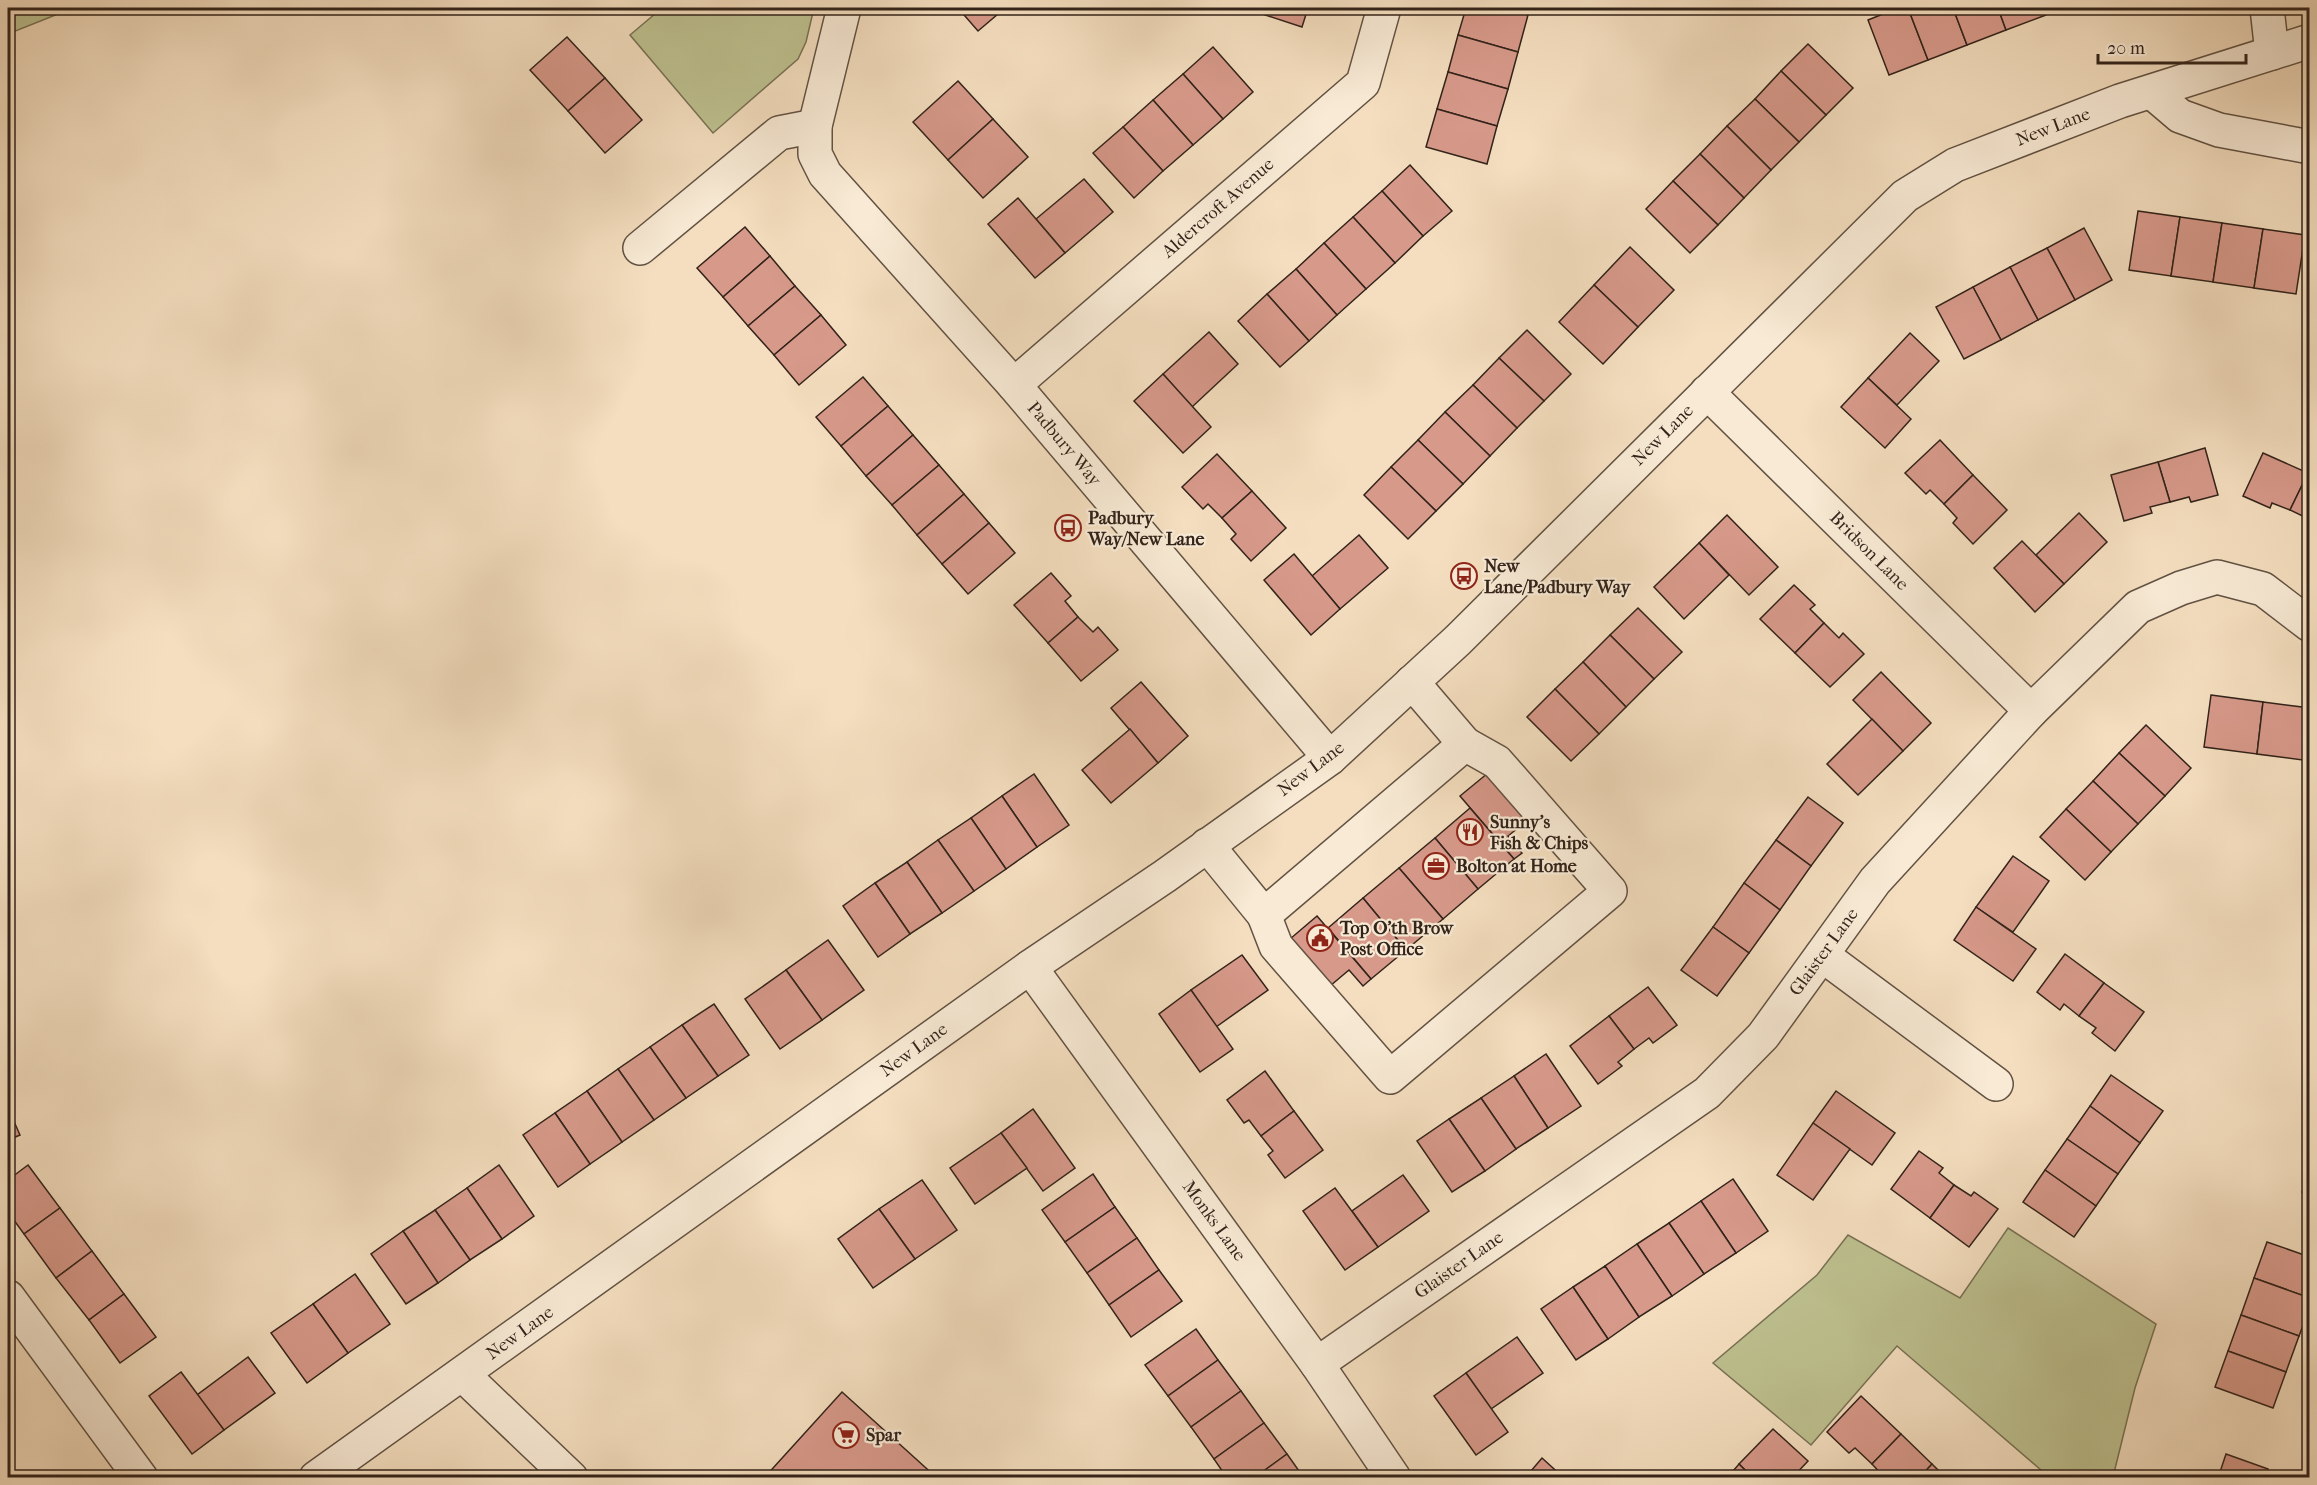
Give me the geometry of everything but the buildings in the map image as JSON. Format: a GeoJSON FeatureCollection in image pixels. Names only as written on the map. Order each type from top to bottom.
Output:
{"type":"FeatureCollection","features":[{"type":"Feature","properties":{"kind":"street","name":"Padbury Way"},"geometry":{"type":"LineString","coordinates":[[844,8],[815,126],[815,154],[825,174],[1014,385],[1330,758]]}},
{"type":"Feature","properties":{"kind":"street","name":"Aldercroft Avenue"},"geometry":{"type":"LineString","coordinates":[[1014,385],[1363,83],[1384,8]]}},
{"type":"Feature","properties":{"kind":"street"},"geometry":{"type":"LineString","coordinates":[[2267,8],[2272,53]]}},
{"type":"Feature","properties":{"kind":"street","name":"New Lane"},"geometry":{"type":"LineString","coordinates":[[316,1478],[1030,967],[1330,758],[1458,640],[1905,196],[1955,165],[2120,101],[2153,93],[2310,41]]}},
{"type":"Feature","properties":{"kind":"street"},"geometry":{"type":"LineString","coordinates":[[2153,93],[2180,116],[2219,130],[2310,147]]}},
{"type":"Feature","properties":{"kind":"street"},"geometry":{"type":"LineString","coordinates":[[640,248],[779,133],[815,126]]}},
{"type":"Feature","properties":{"kind":"street","name":"Bridson Lane"},"geometry":{"type":"LineString","coordinates":[[1707,392],[2031,711]]}},
{"type":"Feature","properties":{"kind":"street","name":"Glaister Lane"},"geometry":{"type":"LineString","coordinates":[[1317,1364],[1707,1093],[1763,1036],[1875,881],[2031,711],[2138,607],[2181,588],[2217,577],[2264,589],[2310,625]]}},
{"type":"Feature","properties":{"kind":"street"},"geometry":{"type":"LineString","coordinates":[[1207,845],[1264,915],[1276,946],[1390,1077],[1610,891],[1497,762],[1465,744],[1412,682]]}},
{"type":"Feature","properties":{"kind":"street"},"geometry":{"type":"LineString","coordinates":[[1264,915],[1465,744]]}},
{"type":"Feature","properties":{"kind":"street"},"geometry":{"type":"LineString","coordinates":[[1822,955],[1996,1084]]}},
{"type":"Feature","properties":{"kind":"street","name":"Monks Lane"},"geometry":{"type":"LineString","coordinates":[[1030,967],[1317,1364],[1394,1478]]}},
{"type":"Feature","properties":{"kind":"street"},"geometry":{"type":"LineString","coordinates":[[8,1297],[141,1478]]}},
{"type":"Feature","properties":{"kind":"street"},"geometry":{"type":"LineString","coordinates":[[462,1374],[572,1478]]}},
{"type":"Feature","properties":{"kind":"green space"},"geometry":{"type":"Polygon","coordinates":[[[8,8],[73,8],[8,34],[8,8]]]}},
{"type":"Feature","properties":{"kind":"green space"},"geometry":{"type":"Polygon","coordinates":[[[662,8],[814,8],[806,42],[798,59],[713,133],[630,35],[662,8]]]}},
{"type":"Feature","properties":{"kind":"green space"},"geometry":{"type":"Polygon","coordinates":[[[2008,1228],[2156,1324],[2135,1388],[2113,1477],[2049,1477],[1897,1346],[1811,1445],[1713,1363],[1817,1275],[1848,1235],[1960,1298],[2008,1228]]]}},
{"type":"Feature","properties":{"kind":"place","name":"Padbury Way/New Lane"},"geometry":{"type":"Point","coordinates":[1068,528]}},
{"type":"Feature","properties":{"kind":"place","name":"New Lane/Padbury Way"},"geometry":{"type":"Point","coordinates":[1464,576]}},
{"type":"Feature","properties":{"kind":"place","name":"Sunny's Fish & Chips"},"geometry":{"type":"Point","coordinates":[1470,832]}},
{"type":"Feature","properties":{"kind":"place","name":"Bolton at Home"},"geometry":{"type":"Point","coordinates":[1436,866]}},
{"type":"Feature","properties":{"kind":"place","name":"Top O'th Brow Post Office"},"geometry":{"type":"Point","coordinates":[1320,938]}},
{"type":"Feature","properties":{"kind":"place","name":"Spar"},"geometry":{"type":"Point","coordinates":[846,1435]}}]}
